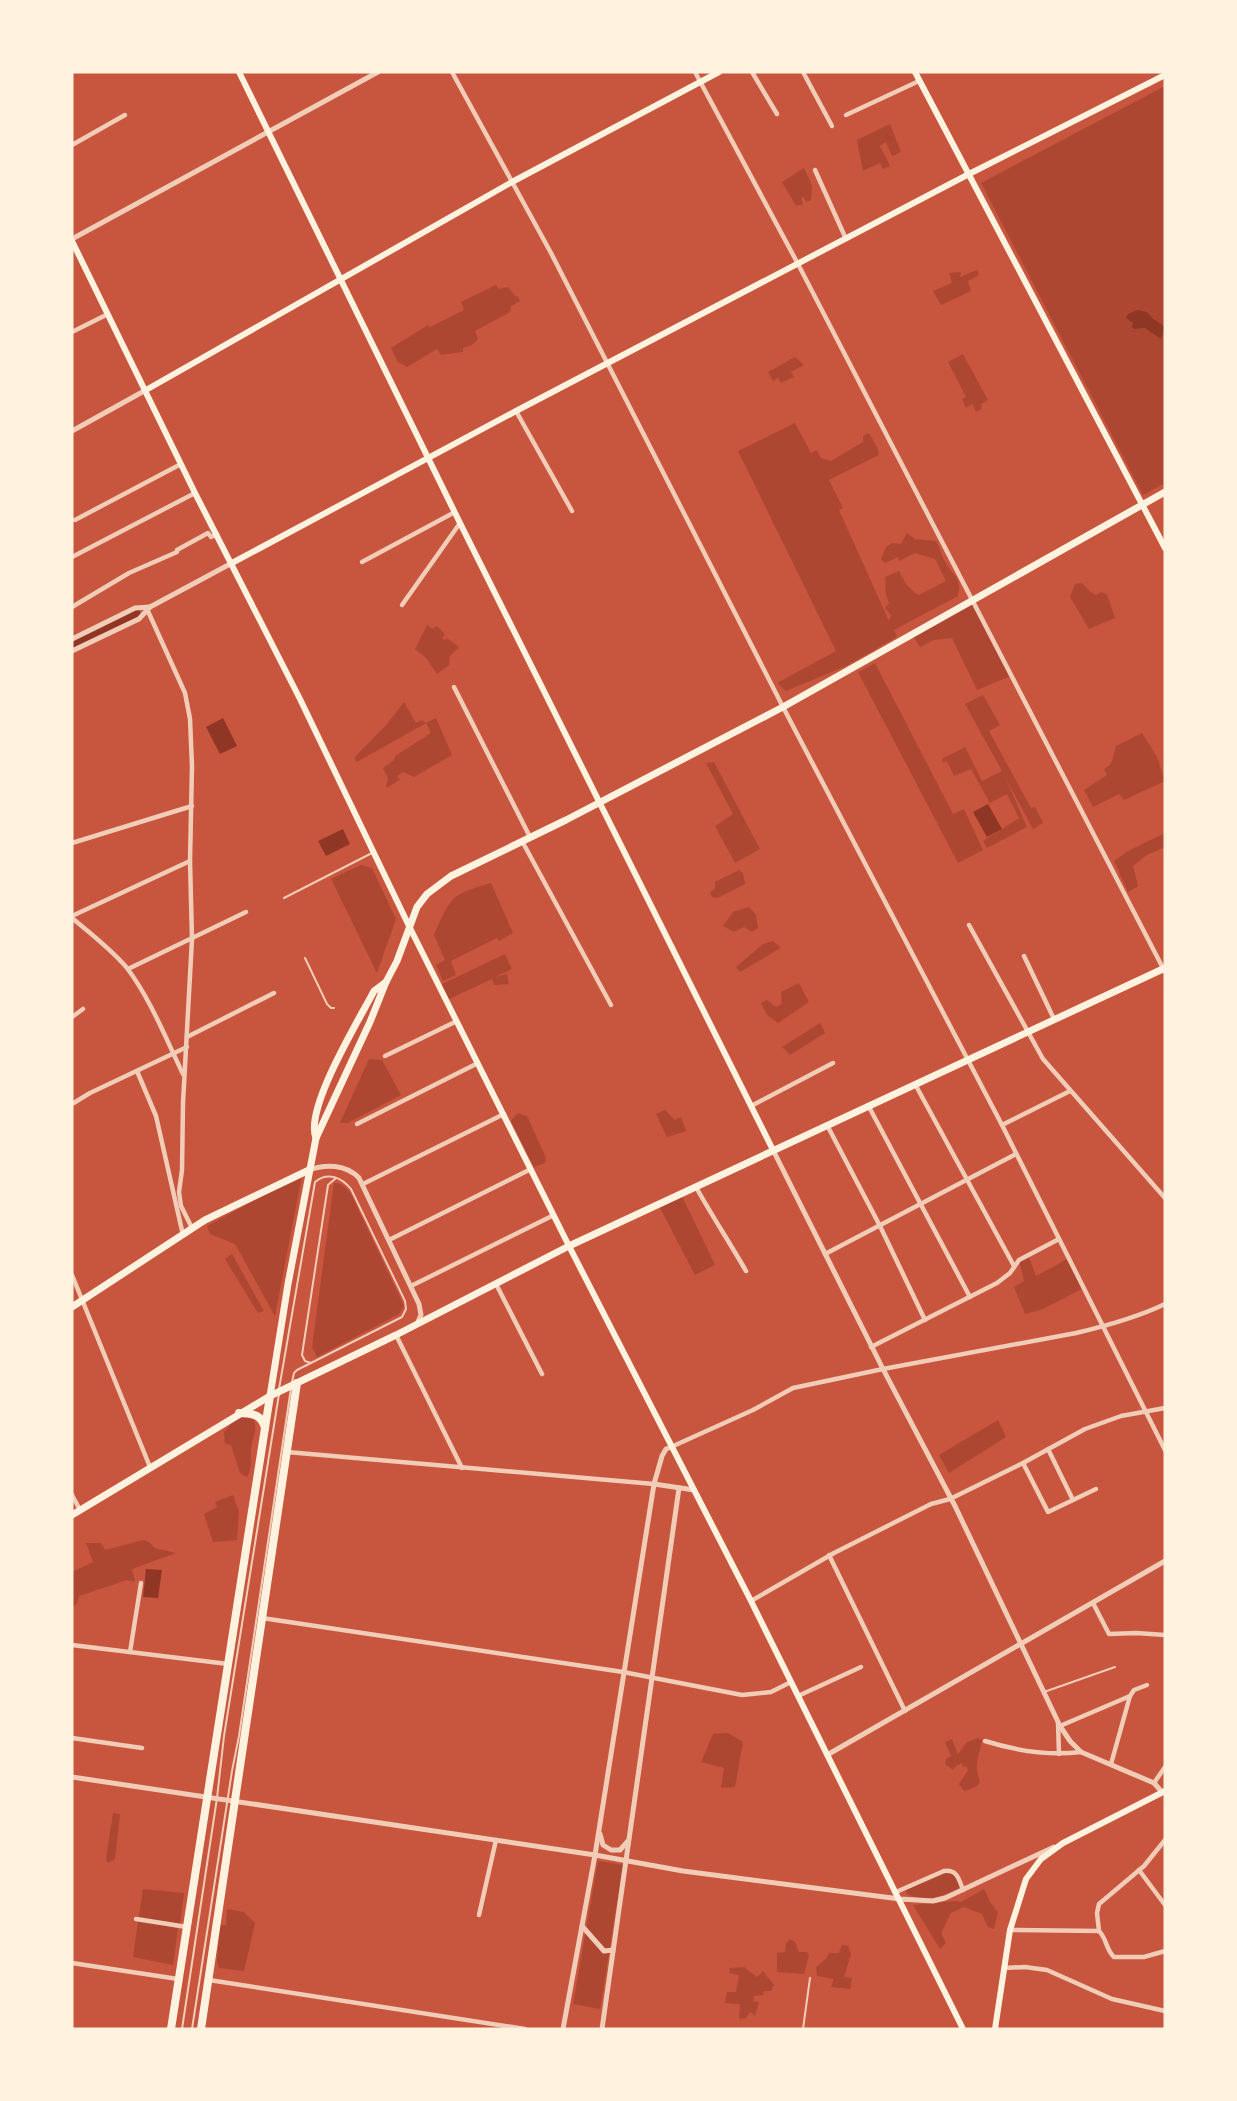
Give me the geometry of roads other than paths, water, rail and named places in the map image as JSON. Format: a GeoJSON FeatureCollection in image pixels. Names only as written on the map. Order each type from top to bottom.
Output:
{"type":"FeatureCollection","features":[{"type":"Feature","properties":{"kind":"highway"},"geometry":{"type":"LineString","coordinates":[[201,2029],[287,1452],[292,1385]]}},
{"type":"Feature","properties":{"kind":"highway"},"geometry":{"type":"LineString","coordinates":[[171,2029],[270,1396]]}},
{"type":"Feature","properties":{"kind":"highway"},"geometry":{"type":"LineString","coordinates":[[239,1413],[256,1414],[265,1428]]}},
{"type":"Feature","properties":{"kind":"main road"},"geometry":{"type":"LineString","coordinates":[[239,72],[460,523],[773,1150]]}},
{"type":"Feature","properties":{"kind":"main road"},"geometry":{"type":"LineString","coordinates":[[146,390],[512,182],[719,72]]}},
{"type":"Feature","properties":{"kind":"main road"},"geometry":{"type":"LineString","coordinates":[[915,72],[1165,548]]}},
{"type":"Feature","properties":{"kind":"main road"},"geometry":{"type":"LineString","coordinates":[[232,563],[846,238],[1165,75]]}},
{"type":"Feature","properties":{"kind":"main road"},"geometry":{"type":"LineString","coordinates":[[72,240],[409,926],[569,1246],[751,1601],[963,2029]]}},
{"type":"Feature","properties":{"kind":"main road"},"geometry":{"type":"LineString","coordinates":[[270,1396],[288,1284],[316,1138],[397,961],[417,907],[426,894],[451,876],[783,707],[971,599],[1165,492]]}},
{"type":"Feature","properties":{"kind":"main road"},"geometry":{"type":"LineString","coordinates":[[72,1515],[279,1391],[396,1335],[569,1246],[1164,969]]}},
{"type":"Feature","properties":{"kind":"main road"},"geometry":{"type":"LineString","coordinates":[[316,1138],[314,1132],[318,1106],[331,1072],[374,991],[386,982]]}},
{"type":"Feature","properties":{"kind":"main road"},"geometry":{"type":"LineString","coordinates":[[72,1307],[192,1228],[218,1213],[309,1170]]}},
{"type":"Feature","properties":{"kind":"main road"},"geometry":{"type":"LineString","coordinates":[[995,2029],[1010,1930],[1026,1879],[1041,1859],[1063,1843],[1163,1791]]}},
{"type":"Feature","properties":{"kind":"street"},"geometry":{"type":"LineString","coordinates":[[72,240],[378,72]]}},
{"type":"Feature","properties":{"kind":"street"},"geometry":{"type":"LineString","coordinates":[[453,72],[551,253],[783,707],[1002,1125],[1165,1450]]}},
{"type":"Feature","properties":{"kind":"street"},"geometry":{"type":"LineString","coordinates":[[695,72],[798,264],[1164,969]]}},
{"type":"Feature","properties":{"kind":"street"},"geometry":{"type":"LineString","coordinates":[[752,72],[777,114]]}},
{"type":"Feature","properties":{"kind":"street"},"geometry":{"type":"LineString","coordinates":[[803,72],[832,126]]}},
{"type":"Feature","properties":{"kind":"street"},"geometry":{"type":"LineString","coordinates":[[846,115],[920,81]]}},
{"type":"Feature","properties":{"kind":"street"},"geometry":{"type":"LineString","coordinates":[[72,145],[125,115]]}},
{"type":"Feature","properties":{"kind":"street"},"geometry":{"type":"LineString","coordinates":[[815,171],[846,238]]}},
{"type":"Feature","properties":{"kind":"street"},"geometry":{"type":"LineString","coordinates":[[72,332],[108,314]]}},
{"type":"Feature","properties":{"kind":"street"},"geometry":{"type":"LineString","coordinates":[[72,431],[146,390]]}},
{"type":"Feature","properties":{"kind":"street"},"geometry":{"type":"LineString","coordinates":[[516,411],[572,511]]}},
{"type":"Feature","properties":{"kind":"street"},"geometry":{"type":"LineString","coordinates":[[75,520],[181,465]]}},
{"type":"Feature","properties":{"kind":"street"},"geometry":{"type":"LineString","coordinates":[[72,557],[195,494]]}},
{"type":"Feature","properties":{"kind":"street"},"geometry":{"type":"LineString","coordinates":[[362,562],[455,512]]}},
{"type":"Feature","properties":{"kind":"street"},"geometry":{"type":"LineString","coordinates":[[402,605],[460,523]]}},
{"type":"Feature","properties":{"kind":"street"},"geometry":{"type":"LineString","coordinates":[[72,607],[129,573],[177,552],[208,533],[211,537],[217,534]]}},
{"type":"Feature","properties":{"kind":"street"},"geometry":{"type":"LineString","coordinates":[[72,651],[140,619],[148,608],[232,563]]}},
{"type":"Feature","properties":{"kind":"street"},"geometry":{"type":"LineString","coordinates":[[72,639],[135,608],[148,608]]}},
{"type":"Feature","properties":{"kind":"street"},"geometry":{"type":"LineString","coordinates":[[148,608],[188,702],[192,766],[190,861],[192,939],[180,1201],[192,1228]]}},
{"type":"Feature","properties":{"kind":"street"},"geometry":{"type":"LineString","coordinates":[[454,687],[530,837]]}},
{"type":"Feature","properties":{"kind":"street"},"geometry":{"type":"LineString","coordinates":[[72,843],[192,806]]}},
{"type":"Feature","properties":{"kind":"street"},"geometry":{"type":"LineString","coordinates":[[522,841],[611,1005]]}},
{"type":"Feature","properties":{"kind":"street"},"geometry":{"type":"LineString","coordinates":[[184,1077],[174,1053],[128,969],[112,951],[72,917],[190,861]]}},
{"type":"Feature","properties":{"kind":"street"},"geometry":{"type":"LineString","coordinates":[[128,969],[246,912]]}},
{"type":"Feature","properties":{"kind":"street"},"geometry":{"type":"LineString","coordinates":[[969,925],[1043,1059],[1165,1198]]}},
{"type":"Feature","properties":{"kind":"street"},"geometry":{"type":"LineString","coordinates":[[1024,956],[1054,1019]]}},
{"type":"Feature","properties":{"kind":"street"},"geometry":{"type":"LineString","coordinates":[[187,1037],[274,993]]}},
{"type":"Feature","properties":{"kind":"street"},"geometry":{"type":"LineString","coordinates":[[72,1017],[83,1009]]}},
{"type":"Feature","properties":{"kind":"street"},"geometry":{"type":"LineString","coordinates":[[384,1056],[458,1021]]}},
{"type":"Feature","properties":{"kind":"street"},"geometry":{"type":"LineString","coordinates":[[72,1104],[187,1047]]}},
{"type":"Feature","properties":{"kind":"street"},"geometry":{"type":"LineString","coordinates":[[357,1124],[478,1063]]}},
{"type":"Feature","properties":{"kind":"street"},"geometry":{"type":"LineString","coordinates":[[751,1106],[833,1063]]}},
{"type":"Feature","properties":{"kind":"street"},"geometry":{"type":"LineString","coordinates":[[137,1071],[156,1116],[183,1235]]}},
{"type":"Feature","properties":{"kind":"street"},"geometry":{"type":"LineString","coordinates":[[915,1083],[1014,1266]]}},
{"type":"Feature","properties":{"kind":"street"},"geometry":{"type":"LineString","coordinates":[[1002,1125],[1070,1090]]}},
{"type":"Feature","properties":{"kind":"street"},"geometry":{"type":"LineString","coordinates":[[868,1105],[970,1297]]}},
{"type":"Feature","properties":{"kind":"street"},"geometry":{"type":"LineString","coordinates":[[363,1184],[504,1114]]}},
{"type":"Feature","properties":{"kind":"street"},"geometry":{"type":"LineString","coordinates":[[827,1125],[880,1226],[925,1320]]}},
{"type":"Feature","properties":{"kind":"street"},"geometry":{"type":"LineString","coordinates":[[773,1150],[871,1347],[950,1498],[1059,1723],[1070,1741],[1081,1752],[1154,1783],[1163,1791]]}},
{"type":"Feature","properties":{"kind":"street"},"geometry":{"type":"LineString","coordinates":[[825,1254],[1016,1154]]}},
{"type":"Feature","properties":{"kind":"street"},"geometry":{"type":"LineString","coordinates":[[309,1170],[323,1165],[337,1167],[353,1172],[363,1184],[421,1310],[417,1324]]}},
{"type":"Feature","properties":{"kind":"street"},"geometry":{"type":"LineString","coordinates":[[389,1240],[531,1169]]}},
{"type":"Feature","properties":{"kind":"street"},"geometry":{"type":"LineString","coordinates":[[168,1172],[182,1170]]}},
{"type":"Feature","properties":{"kind":"street"},"geometry":{"type":"LineString","coordinates":[[696,1186],[746,1271]]}},
{"type":"Feature","properties":{"kind":"street"},"geometry":{"type":"LineString","coordinates":[[411,1286],[554,1215]]}},
{"type":"Feature","properties":{"kind":"street"},"geometry":{"type":"LineString","coordinates":[[871,1347],[1002,1280],[1019,1260],[1059,1239]]}},
{"type":"Feature","properties":{"kind":"street"},"geometry":{"type":"LineString","coordinates":[[72,1275],[150,1467]]}},
{"type":"Feature","properties":{"kind":"street"},"geometry":{"type":"LineString","coordinates":[[496,1284],[542,1374]]}},
{"type":"Feature","properties":{"kind":"street"},"geometry":{"type":"LineString","coordinates":[[564,2029],[595,1855],[654,1484],[666,1449],[753,1410],[793,1388],[1104,1326],[1165,1304]]}},
{"type":"Feature","properties":{"kind":"street"},"geometry":{"type":"LineString","coordinates":[[396,1335],[462,1468]]}},
{"type":"Feature","properties":{"kind":"street"},"geometry":{"type":"LineString","coordinates":[[751,1601],[829,1556],[931,1504],[950,1498],[1023,1463],[1100,1423],[1121,1416],[1165,1408]]}},
{"type":"Feature","properties":{"kind":"street"},"geometry":{"type":"LineString","coordinates":[[1048,1449],[1073,1500]]}},
{"type":"Feature","properties":{"kind":"street"},"geometry":{"type":"LineString","coordinates":[[287,1452],[654,1484],[694,1490]]}},
{"type":"Feature","properties":{"kind":"street"},"geometry":{"type":"LineString","coordinates":[[1023,1463],[1048,1512],[1096,1489]]}},
{"type":"Feature","properties":{"kind":"street"},"geometry":{"type":"LineString","coordinates":[[602,2029],[679,1488]]}},
{"type":"Feature","properties":{"kind":"street"},"geometry":{"type":"LineString","coordinates":[[72,1496],[80,1510]]}},
{"type":"Feature","properties":{"kind":"street"},"geometry":{"type":"LineString","coordinates":[[829,1556],[905,1711]]}},
{"type":"Feature","properties":{"kind":"street"},"geometry":{"type":"LineString","coordinates":[[827,1755],[1165,1561]]}},
{"type":"Feature","properties":{"kind":"street"},"geometry":{"type":"LineString","coordinates":[[130,1652],[141,1583]]}},
{"type":"Feature","properties":{"kind":"street"},"geometry":{"type":"LineString","coordinates":[[1094,1603],[1109,1635],[1136,1633],[1165,1635]]}},
{"type":"Feature","properties":{"kind":"street"},"geometry":{"type":"LineString","coordinates":[[262,1617],[623,1672],[742,1695],[771,1692],[791,1682]]}},
{"type":"Feature","properties":{"kind":"street"},"geometry":{"type":"LineString","coordinates":[[72,1645],[228,1664]]}},
{"type":"Feature","properties":{"kind":"street"},"geometry":{"type":"LineString","coordinates":[[798,1696],[861,1667]]}},
{"type":"Feature","properties":{"kind":"street"},"geometry":{"type":"LineString","coordinates":[[1111,1764],[1130,1696],[1134,1690],[1148,1685]]}},
{"type":"Feature","properties":{"kind":"street"},"geometry":{"type":"LineString","coordinates":[[1059,1723],[1130,1696]]}},
{"type":"Feature","properties":{"kind":"street"},"geometry":{"type":"LineString","coordinates":[[1059,1723],[1059,1754]]}},
{"type":"Feature","properties":{"kind":"street"},"geometry":{"type":"LineString","coordinates":[[72,1738],[142,1748]]}},
{"type":"Feature","properties":{"kind":"street"},"geometry":{"type":"LineString","coordinates":[[986,1741],[1005,1747],[1059,1754],[1081,1752]]}},
{"type":"Feature","properties":{"kind":"street"},"geometry":{"type":"LineString","coordinates":[[1154,1783],[1165,1767]]}},
{"type":"Feature","properties":{"kind":"street"},"geometry":{"type":"LineString","coordinates":[[72,1777],[595,1855],[683,1871],[900,1899],[933,1901],[963,1890],[1063,1843]]}},
{"type":"Feature","properties":{"kind":"street"},"geometry":{"type":"LineString","coordinates":[[599,1829],[603,1845],[608,1848],[620,1850],[629,1839]]}},
{"type":"Feature","properties":{"kind":"street"},"geometry":{"type":"LineString","coordinates":[[479,1915],[496,1840]]}},
{"type":"Feature","properties":{"kind":"street"},"geometry":{"type":"LineString","coordinates":[[1165,1840],[1139,1870],[1099,1904],[1097,1913],[1099,1931],[1105,1938],[1110,1954],[1114,1957],[1144,1957],[1165,1951]]}},
{"type":"Feature","properties":{"kind":"street"},"geometry":{"type":"LineString","coordinates":[[896,1892],[951,1870],[955,1872],[963,1890]]}},
{"type":"Feature","properties":{"kind":"street"},"geometry":{"type":"LineString","coordinates":[[1139,1870],[1165,1905]]}},
{"type":"Feature","properties":{"kind":"street"},"geometry":{"type":"LineString","coordinates":[[136,1919],[187,1927]]}},
{"type":"Feature","properties":{"kind":"street"},"geometry":{"type":"LineString","coordinates":[[582,1926],[604,1951],[613,1950]]}},
{"type":"Feature","properties":{"kind":"street"},"geometry":{"type":"LineString","coordinates":[[1010,1930],[1099,1931]]}},
{"type":"Feature","properties":{"kind":"street"},"geometry":{"type":"LineString","coordinates":[[72,1963],[178,1979]]}},
{"type":"Feature","properties":{"kind":"street"},"geometry":{"type":"LineString","coordinates":[[1004,1968],[1025,1967],[1047,1970],[1112,1999],[1165,2011]]}},
{"type":"Feature","properties":{"kind":"street"},"geometry":{"type":"LineString","coordinates":[[209,1980],[525,2029]]}},
{"type":"Feature","properties":{"kind":"lane"},"geometry":{"type":"LineString","coordinates":[[284,898],[374,853]]}},
{"type":"Feature","properties":{"kind":"lane"},"geometry":{"type":"LineString","coordinates":[[305,958],[327,1004],[334,1008]]}},
{"type":"Feature","properties":{"kind":"lane"},"geometry":{"type":"LineString","coordinates":[[182,2029],[217,1798],[224,1736],[315,1182],[326,1176],[339,1178],[344,1180],[351,1189],[405,1301],[406,1309],[402,1317],[294,1373],[192,2029]]}},
{"type":"Feature","properties":{"kind":"lane"},"geometry":{"type":"LineString","coordinates":[[311,1363],[306,1362],[302,1355],[328,1185],[332,1180],[339,1178]]}},
{"type":"Feature","properties":{"kind":"lane"},"geometry":{"type":"LineString","coordinates":[[1043,1692],[1115,1667]]}},
{"type":"Feature","properties":{"kind":"lane"},"geometry":{"type":"LineString","coordinates":[[1163,1791],[1165,1801]]}},
{"type":"Feature","properties":{"kind":"lane"},"geometry":{"type":"LineString","coordinates":[[803,2029],[810,1978]]}}]}
